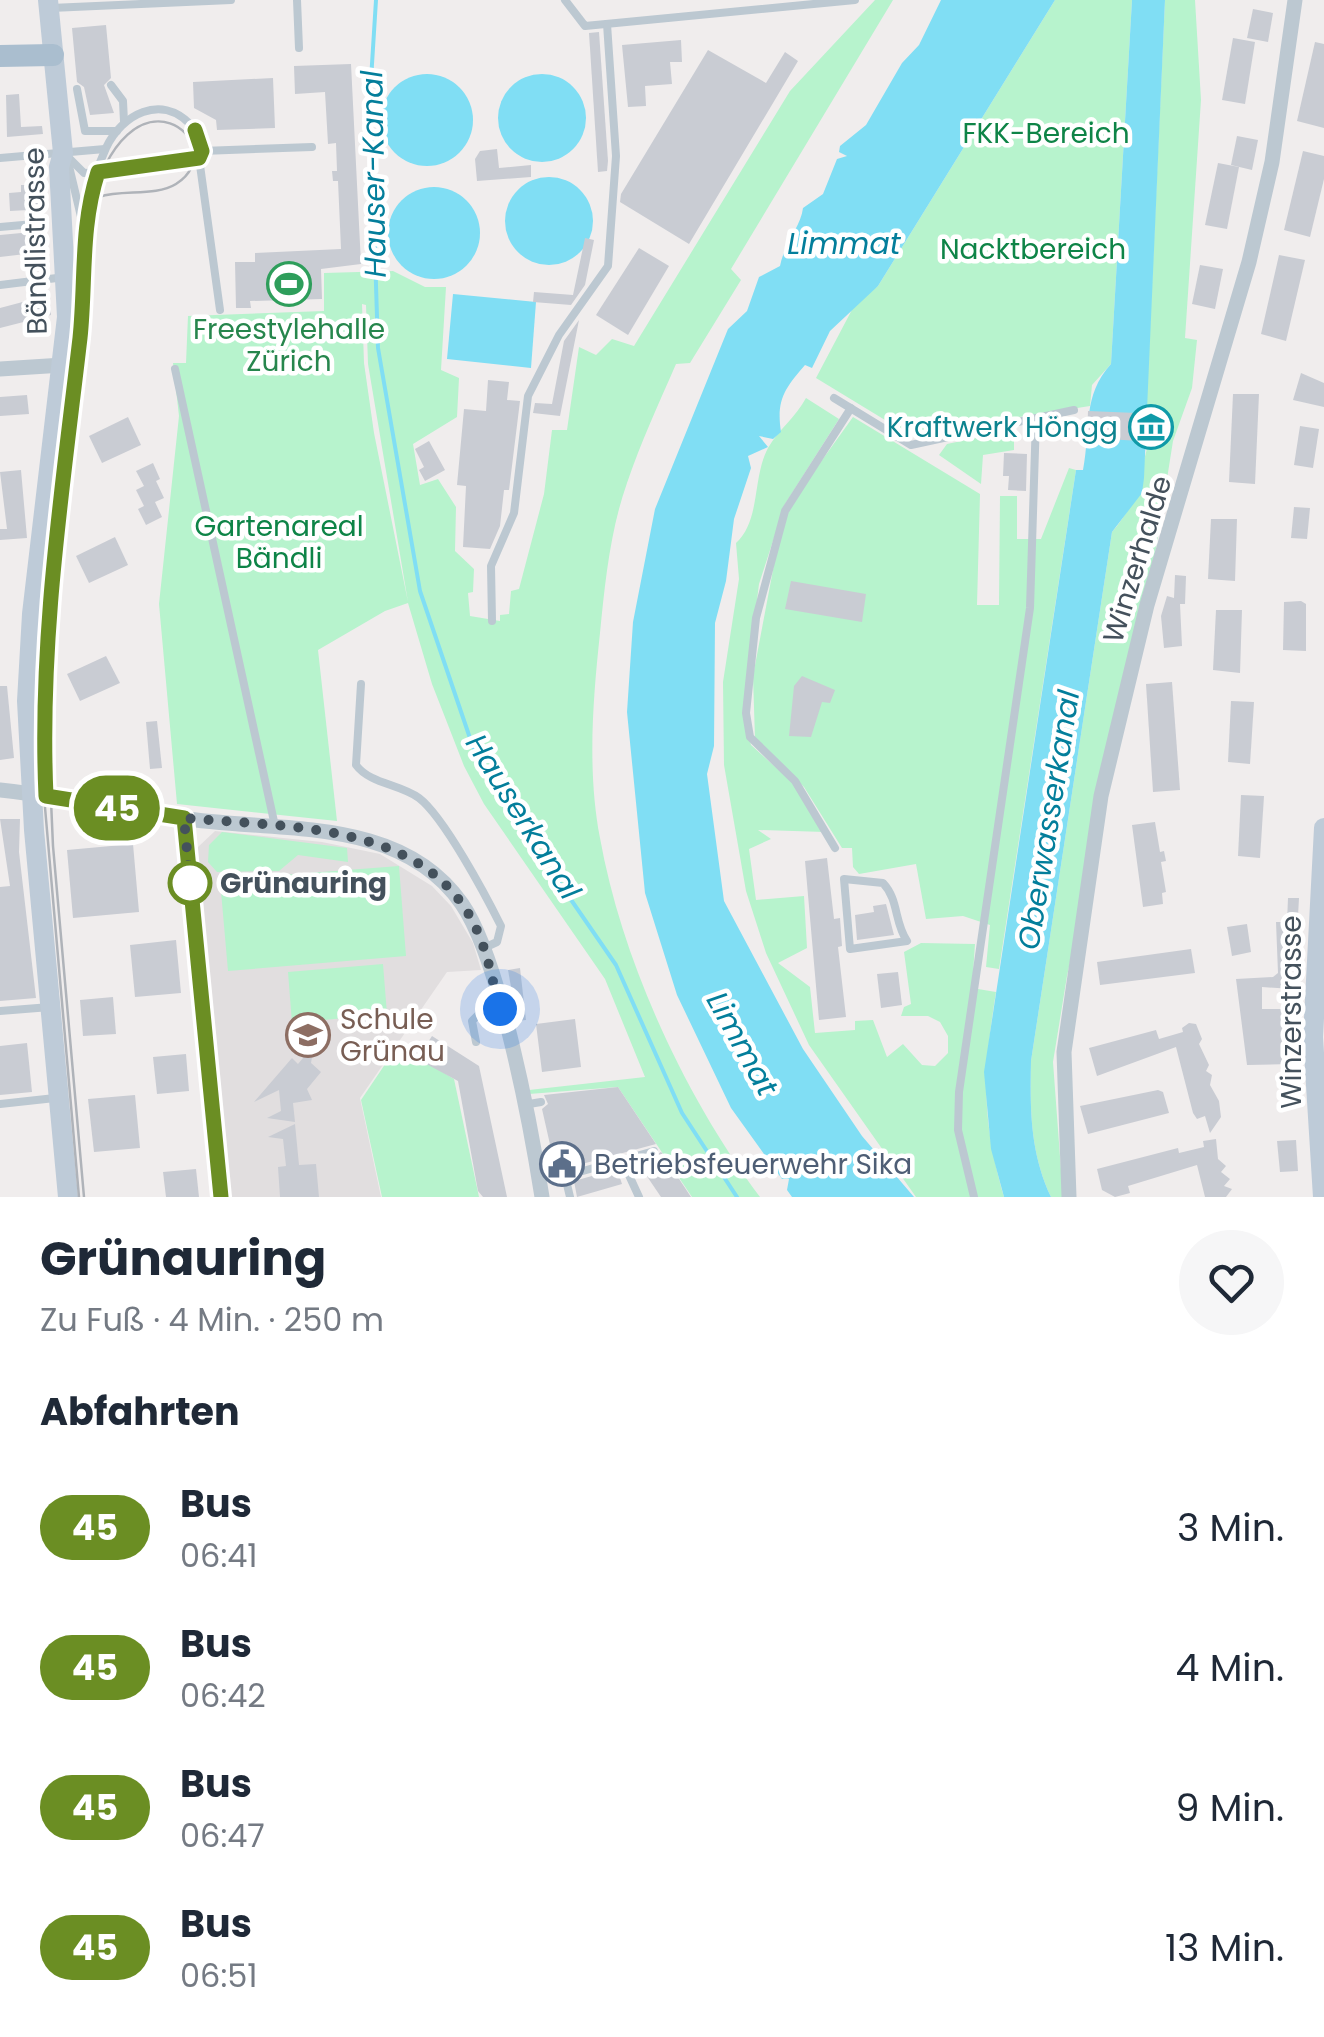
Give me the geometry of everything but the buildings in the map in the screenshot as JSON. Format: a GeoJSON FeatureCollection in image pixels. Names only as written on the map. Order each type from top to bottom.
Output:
{"type":"FeatureCollection","features":[{"type":"Feature","properties":{"kind":"main road"},"geometry":{"type":"LineString","coordinates":[[0,56],[54,55]]}},
{"type":"Feature","properties":{"kind":"street","name":"Winzerhalde"},"geometry":{"type":"LineString","coordinates":[[1069,1197],[1063,1064],[1101,796],[1147,606],[1249,262],[1272,162],[1295,0]]}},
{"type":"Feature","properties":{"kind":"street","name":"Bändlistrasse"},"geometry":{"type":"LineString","coordinates":[[49,4],[63,153],[60,167],[68,276],[62,364],[32,614],[28,700],[39,795],[50,1007],[68,1197]]}},
{"type":"Feature","properties":{"kind":"street"},"geometry":{"type":"LineString","coordinates":[[0,369],[62,364]]}},
{"type":"Feature","properties":{"kind":"street"},"geometry":{"type":"LineString","coordinates":[[1,791],[184,818],[341,834],[423,864],[462,904],[484,948],[542,1197]]}},
{"type":"Feature","properties":{"kind":"street"},"geometry":{"type":"LineString","coordinates":[[184,818],[221,1197]]}},
{"type":"Feature","properties":{"kind":"street","name":"Winzerstrasse"},"geometry":{"type":"LineString","coordinates":[[1323,1197],[1314,963],[1324,828]]}},
{"type":"Feature","properties":{"kind":"lane"},"geometry":{"type":"LineString","coordinates":[[49,4],[231,0]]}},
{"type":"Feature","properties":{"kind":"lane"},"geometry":{"type":"LineString","coordinates":[[297,0],[299,48]]}},
{"type":"Feature","properties":{"kind":"lane"},"geometry":{"type":"LineString","coordinates":[[565,0],[585,26],[855,0]]}},
{"type":"Feature","properties":{"kind":"lane"},"geometry":{"type":"LineString","coordinates":[[492,621],[491,566],[514,513],[528,396],[558,334],[608,266],[616,156],[606,24]]}},
{"type":"Feature","properties":{"kind":"lane"},"geometry":{"type":"LineString","coordinates":[[111,85],[123,101],[124,122]]}},
{"type":"Feature","properties":{"kind":"lane"},"geometry":{"type":"LineString","coordinates":[[77,89],[86,131],[116,131]]}},
{"type":"Feature","properties":{"kind":"lane"},"geometry":{"type":"LineString","coordinates":[[83,227],[105,149],[116,131],[124,122],[151,108],[168,110],[195,130],[220,310]]}},
{"type":"Feature","properties":{"kind":"lane"},"geometry":{"type":"LineString","coordinates":[[63,153],[84,173],[201,154],[312,147]]}},
{"type":"Feature","properties":{"kind":"lane"},"geometry":{"type":"LineString","coordinates":[[0,158],[105,149]]}},
{"type":"Feature","properties":{"kind":"lane"},"geometry":{"type":"LineString","coordinates":[[39,795],[47,616],[82,320],[83,227],[74,174],[63,153]]}},
{"type":"Feature","properties":{"kind":"lane"},"geometry":{"type":"LineString","coordinates":[[0,228],[34,224]]}},
{"type":"Feature","properties":{"kind":"lane"},"geometry":{"type":"LineString","coordinates":[[0,284],[68,276]]}},
{"type":"Feature","properties":{"kind":"lane"},"geometry":{"type":"LineString","coordinates":[[175,370],[275,826]]}},
{"type":"Feature","properties":{"kind":"lane"},"geometry":{"type":"LineString","coordinates":[[834,398],[912,445],[1074,410]]}},
{"type":"Feature","properties":{"kind":"lane"},"geometry":{"type":"LineString","coordinates":[[835,848],[810,800],[750,737],[746,713],[756,618],[785,512],[850,408]]}},
{"type":"Feature","properties":{"kind":"lane"},"geometry":{"type":"LineString","coordinates":[[974,1197],[958,1130],[958,1092],[1030,608],[1036,418]]}},
{"type":"Feature","properties":{"kind":"lane"},"geometry":{"type":"LineString","coordinates":[[362,684],[356,766],[365,775],[416,796],[434,814],[501,926],[497,942],[484,948]]}},
{"type":"Feature","properties":{"kind":"lane"},"geometry":{"type":"LineString","coordinates":[[844,879],[884,883],[892,892],[900,930],[907,941],[850,949],[844,879]]}},
{"type":"Feature","properties":{"kind":"lane"},"geometry":{"type":"LineString","coordinates":[[0,1012],[50,1007]]}},
{"type":"Feature","properties":{"kind":"lane"},"geometry":{"type":"LineString","coordinates":[[476,1042],[472,1020],[480,1013],[500,1009]]}},
{"type":"Feature","properties":{"kind":"lane"},"geometry":{"type":"LineString","coordinates":[[0,1104],[58,1098]]}},
{"type":"Feature","properties":{"kind":"lane"},"geometry":{"type":"LineString","coordinates":[[523,1105],[541,1102]]}},
{"type":"Feature","properties":{"kind":"lane"},"geometry":{"type":"LineString","coordinates":[[570,1197],[564,1172],[654,1150]]}},
{"type":"Feature","properties":{"kind":"lane"},"geometry":{"type":"LineString","coordinates":[[622,1160],[640,1197]]}},
{"type":"Feature","properties":{"kind":"shaded area","name":"Schule Grünau"},"geometry":{"type":"Polygon","coordinates":[[[215,831],[322,842],[380,854],[432,886],[451,906],[473,943],[481,970],[447,972],[360,1098],[381,1197],[228,1197],[197,848],[215,831]]]}},
{"type":"Feature","properties":{"kind":"green space","name":"Gartenareal Bändli"},"geometry":{"type":"Polygon","coordinates":[[[875,0],[893,0],[731,269],[741,280],[690,363],[676,364],[621,501],[609,557],[597,658],[592,735],[596,813],[624,932],[682,1072],[732,1158],[760,1197],[692,1197],[618,1087],[529,1094],[529,1090],[645,1077],[605,979],[484,804],[464,766],[432,684],[408,603],[385,611],[318,650],[337,821],[177,804],[159,604],[179,416],[173,363],[186,363],[188,316],[324,311],[324,273],[393,271],[425,287],[446,287],[441,370],[459,378],[457,417],[413,444],[420,485],[438,479],[456,507],[455,551],[474,569],[473,592],[468,593],[470,616],[500,621],[500,615],[509,614],[511,591],[519,589],[544,494],[552,430],[567,430],[579,347],[596,355],[612,339],[634,346],[790,91],[875,0]],[[362,304],[364,363],[408,602],[368,364],[366,305],[362,304]]]}},
{"type":"Feature","properties":{"kind":"green space"},"geometry":{"type":"Polygon","coordinates":[[[1055,0],[1132,0],[1111,364],[1092,385],[1090,406],[908,434],[816,378],[855,304],[878,286],[1055,0]]]}},
{"type":"Feature","properties":{"kind":"green space"},"geometry":{"type":"Polygon","coordinates":[[[1165,0],[1195,0],[1201,100],[1185,338],[1197,340],[1192,388],[1173,441],[1147,605],[1067,976],[1053,1062],[1063,1197],[1051,1197],[1035,1147],[1031,1061],[1112,532],[1138,487],[1161,414],[1146,413],[1165,0]]]}},
{"type":"Feature","properties":{"kind":"green space"},"geometry":{"type":"Polygon","coordinates":[[[806,398],[839,419],[785,504],[759,584],[743,713],[751,745],[793,783],[825,832],[758,830],[771,839],[749,849],[756,900],[804,896],[807,948],[778,963],[810,987],[815,1033],[855,1030],[855,1021],[873,1020],[887,1057],[903,1044],[922,1065],[935,1066],[948,1053],[948,1036],[940,1022],[928,1016],[901,1016],[904,1007],[911,1004],[904,952],[921,943],[975,944],[972,988],[996,992],[986,1095],[991,1142],[1004,1197],[916,1197],[809,1045],[766,953],[746,891],[724,765],[723,682],[739,579],[736,543],[749,523],[768,448],[806,398]]]}},
{"type":"Feature","properties":{"kind":"green space"},"geometry":{"type":"Polygon","coordinates":[[[853,417],[980,494],[977,605],[999,605],[1000,496],[1017,496],[1017,539],[1041,539],[1069,468],[1076,470],[999,969],[986,967],[990,925],[963,916],[926,919],[916,864],[859,874],[853,867],[852,848],[842,848],[804,787],[755,739],[753,676],[779,538],[792,502],[853,417]]]}},
{"type":"Feature","properties":{"kind":"green space"},"geometry":{"type":"Polygon","coordinates":[[[1014,430],[1014,450],[983,455],[981,484],[939,455],[947,444],[1014,430]]]}},
{"type":"Feature","properties":{"kind":"green space"},"geometry":{"type":"Polygon","coordinates":[[[222,832],[347,848],[348,862],[298,855],[279,871],[217,872],[208,862],[209,845],[222,832]]]}},
{"type":"Feature","properties":{"kind":"green space"},"geometry":{"type":"Polygon","coordinates":[[[399,866],[406,956],[228,971],[220,880],[399,866]]]}},
{"type":"Feature","properties":{"kind":"green space"},"geometry":{"type":"Polygon","coordinates":[[[383,964],[387,1014],[292,1023],[288,972],[383,964]]]}},
{"type":"Feature","properties":{"kind":"green space"},"geometry":{"type":"Polygon","coordinates":[[[398,1045],[454,1079],[479,1197],[382,1197],[361,1100],[398,1045]]]}},
{"type":"Feature","properties":{"kind":"water","name":"Limmat"},"geometry":{"type":"Polygon","coordinates":[[[941,0],[1055,0],[878,286],[830,331],[812,368],[805,365],[787,388],[781,403],[781,432],[773,439],[759,436],[768,447],[748,456],[751,468],[734,519],[726,581],[715,623],[714,746],[707,774],[724,901],[803,1049],[862,1136],[914,1197],[792,1197],[787,1190],[789,1179],[782,1179],[731,1108],[677,995],[645,893],[627,712],[633,622],[655,509],[728,329],[747,311],[759,277],[780,266],[803,208],[823,194],[837,159],[847,156],[839,152],[840,146],[866,125],[902,63],[919,45],[941,0]]]}},
{"type":"Feature","properties":{"kind":"water","name":"Oberwasserkanal"},"geometry":{"type":"Polygon","coordinates":[[[1132,0],[1165,0],[1144,478],[1142,493],[1112,532],[1031,1061],[1035,1147],[1051,1197],[1004,1197],[991,1149],[984,1072],[1076,470],[1083,470],[1096,388],[1111,364],[1132,0]]]}},
{"type":"Feature","properties":{"kind":"water"},"geometry":{"type":"Polygon","coordinates":[[[427,74],[445,78],[459,88],[469,102],[473,120],[469,138],[459,152],[445,162],[427,166],[409,162],[395,152],[385,138],[381,120],[385,102],[395,88],[409,78],[427,74]]]}},
{"type":"Feature","properties":{"kind":"water"},"geometry":{"type":"Polygon","coordinates":[[[542,74],[559,77],[573,87],[583,101],[583,135],[573,149],[559,159],[542,162],[525,159],[511,149],[501,135],[498,118],[501,101],[511,87],[525,77],[542,74]]]}},
{"type":"Feature","properties":{"kind":"water"},"geometry":{"type":"Polygon","coordinates":[[[549,177],[574,184],[586,196],[593,221],[586,246],[574,258],[549,265],[524,258],[512,246],[505,221],[512,196],[524,184],[549,177]]]}},
{"type":"Feature","properties":{"kind":"water"},"geometry":{"type":"Polygon","coordinates":[[[434,187],[451,191],[466,201],[476,216],[480,233],[476,250],[466,265],[451,275],[434,279],[417,275],[402,265],[392,250],[388,233],[392,216],[402,201],[417,191],[434,187]]]}},
{"type":"Feature","properties":{"kind":"water"},"geometry":{"type":"Polygon","coordinates":[[[453,294],[536,302],[531,368],[447,359],[453,294]]]}},
{"type":"Feature","properties":{"kind":"waterway","name":"Hauserkanal"},"geometry":{"type":"LineString","coordinates":[[376,0],[370,96],[378,348],[420,591],[473,747],[507,807],[616,965],[682,1113],[737,1197]]}},
{"type":"Feature","properties":{"kind":"tram line"},"geometry":{"type":"LineString","coordinates":[[79,1197],[44,796],[41,706],[46,593],[78,324],[80,220],[90,204],[93,202],[99,197],[176,184],[191,167],[194,149],[186,134],[170,123],[150,123],[128,135],[106,163],[89,212],[84,326],[57,546],[47,709],[53,846],[84,1197]]}},
{"type":"Feature","properties":{"kind":"bus line","name":"45"},"geometry":{"type":"LineString","coordinates":[[195,130],[202,151],[199,158],[172,165],[98,172],[84,220],[82,320],[47,616],[44,756],[46,796],[184,818],[221,1197]]}},
{"type":"Feature","properties":{"kind":"place","name":"Freestylehalle Zürich"},"geometry":{"type":"Point","coordinates":[289,284]}},
{"type":"Feature","properties":{"kind":"place","name":"Kraftwerk Höngg"},"geometry":{"type":"Point","coordinates":[1151,427]}},
{"type":"Feature","properties":{"kind":"place","name":"Grünauring"},"geometry":{"type":"Point","coordinates":[190,883]}},
{"type":"Feature","properties":{"kind":"place","name":"Schule Grünau"},"geometry":{"type":"Point","coordinates":[308,1035]}},
{"type":"Feature","properties":{"kind":"place","name":"Betriebsfeuerwehr Sika"},"geometry":{"type":"Point","coordinates":[562,1164]}},
{"type":"Feature","properties":{"kind":"route"},"geometry":{"type":"LineString","coordinates":[[190,883],[184,818],[341,834],[399,852],[423,864],[462,904],[490,964],[500,1009]]}},
{"type":"Feature","properties":{"kind":"park label","name":"FKK-Bereich"},"geometry":{"type":"Point","coordinates":[1046,133]}},
{"type":"Feature","properties":{"kind":"park label","name":"Nacktbereich"},"geometry":{"type":"Point","coordinates":[1033,249]}},
{"type":"Feature","properties":{"kind":"water label","name":"Hauser-Kanal"},"geometry":{"type":"Point","coordinates":[374,174]}}]}
